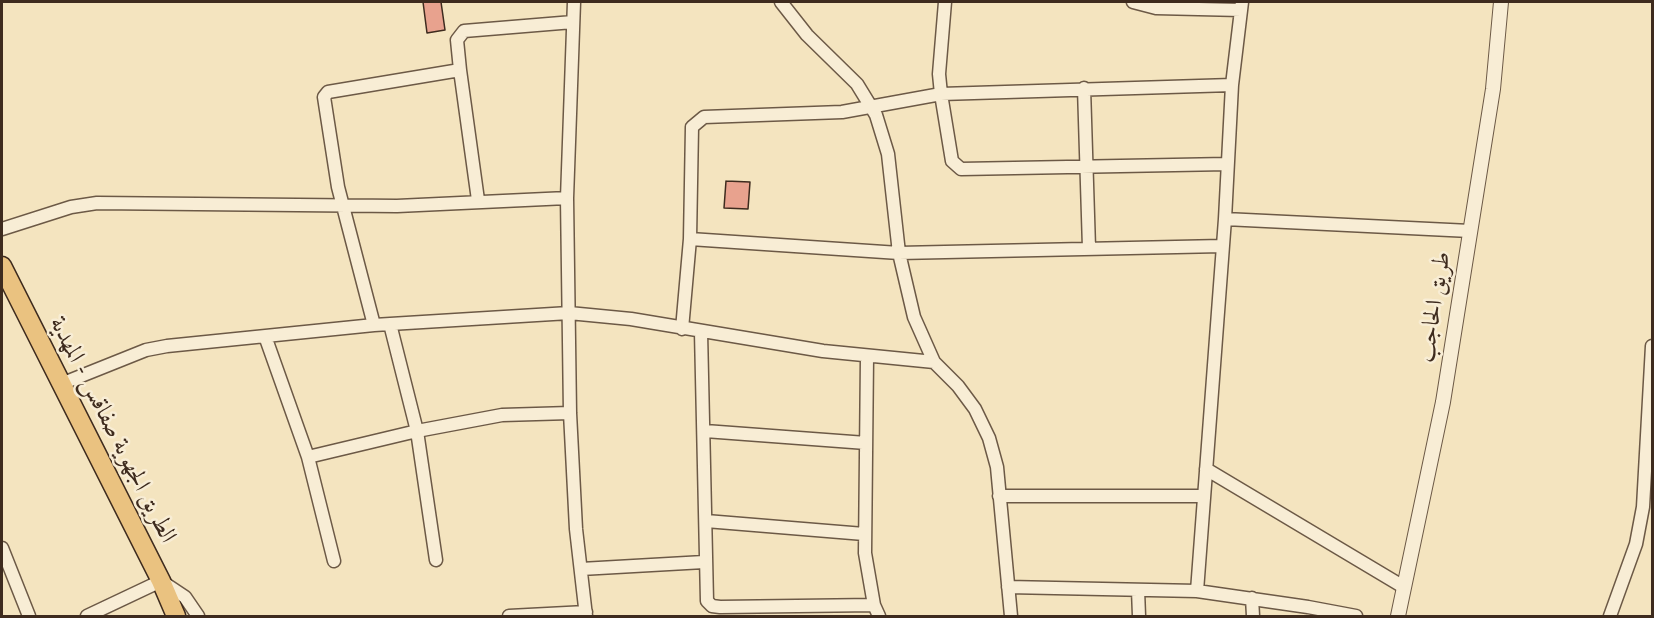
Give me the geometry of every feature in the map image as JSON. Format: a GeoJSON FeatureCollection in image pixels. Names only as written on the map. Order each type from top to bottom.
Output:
{"type":"FeatureCollection","features":[{"type":"Feature","properties":{"kind":"main road","name":"الطريق الجهوية صفاقس - المهدية"},"geometry":{"type":"LineString","coordinates":[[2,266],[162,581],[176,616]]}},
{"type":"Feature","properties":{"kind":"street"},"geometry":{"type":"LineString","coordinates":[[509,616],[586,614],[576,529],[570,412],[567,198],[574,2]]}},
{"type":"Feature","properties":{"kind":"street"},"geometry":{"type":"LineString","coordinates":[[781,2],[792,19],[849,75],[872,105],[888,154],[899,253],[914,317],[934,362],[958,386],[985,428],[997,467],[1011,616]]}},
{"type":"Feature","properties":{"kind":"street"},"geometry":{"type":"LineString","coordinates":[[945,2],[939,74],[952,161],[955,167],[1227,164]]}},
{"type":"Feature","properties":{"kind":"street"},"geometry":{"type":"LineString","coordinates":[[1133,2],[1156,8],[1241,6],[1232,85],[1225,219],[1197,591]]}},
{"type":"Feature","properties":{"kind":"street","name":"طريق الحاجب"},"geometry":{"type":"LineString","coordinates":[[1398,616],[1402,586],[1435,444],[1493,88],[1501,2]]}},
{"type":"Feature","properties":{"kind":"street"},"geometry":{"type":"LineString","coordinates":[[478,200],[457,40],[464,31],[573,22]]}},
{"type":"Feature","properties":{"kind":"street"},"geometry":{"type":"LineString","coordinates":[[374,324],[343,204],[323,104],[328,92],[460,70]]}},
{"type":"Feature","properties":{"kind":"street"},"geometry":{"type":"LineString","coordinates":[[682,329],[690,239],[692,134],[697,121],[705,117],[842,112],[941,94],[1232,85]]}},
{"type":"Feature","properties":{"kind":"street"},"geometry":{"type":"LineString","coordinates":[[1084,88],[1089,248]]}},
{"type":"Feature","properties":{"kind":"street"},"geometry":{"type":"LineString","coordinates":[[2,229],[71,207],[97,203],[397,206],[478,200],[567,198]]}},
{"type":"Feature","properties":{"kind":"street"},"geometry":{"type":"LineString","coordinates":[[1225,219],[1470,231]]}},
{"type":"Feature","properties":{"kind":"street"},"geometry":{"type":"LineString","coordinates":[[690,239],[899,253],[1222,246]]}},
{"type":"Feature","properties":{"kind":"street"},"geometry":{"type":"LineString","coordinates":[[61,384],[146,350],[374,324],[569,313],[631,320],[867,357],[934,362]]}},
{"type":"Feature","properties":{"kind":"street"},"geometry":{"type":"LineString","coordinates":[[390,324],[417,431],[436,560]]}},
{"type":"Feature","properties":{"kind":"street"},"geometry":{"type":"LineString","coordinates":[[701,332],[705,431],[704,562],[707,601],[712,606],[876,611],[864,534],[867,357]]}},
{"type":"Feature","properties":{"kind":"street"},"geometry":{"type":"LineString","coordinates":[[265,336],[308,457],[334,561]]}},
{"type":"Feature","properties":{"kind":"street"},"geometry":{"type":"LineString","coordinates":[[1610,616],[1648,509],[1653,346]]}},
{"type":"Feature","properties":{"kind":"street"},"geometry":{"type":"LineString","coordinates":[[308,457],[417,431],[502,415],[570,412]]}},
{"type":"Feature","properties":{"kind":"street"},"geometry":{"type":"LineString","coordinates":[[705,431],[866,443]]}},
{"type":"Feature","properties":{"kind":"street"},"geometry":{"type":"LineString","coordinates":[[1206,469],[1402,586]]}},
{"type":"Feature","properties":{"kind":"street"},"geometry":{"type":"LineString","coordinates":[[999,496],[1203,496]]}},
{"type":"Feature","properties":{"kind":"street"},"geometry":{"type":"LineString","coordinates":[[706,521],[864,534]]}},
{"type":"Feature","properties":{"kind":"street"},"geometry":{"type":"LineString","coordinates":[[2,548],[29,616]]}},
{"type":"Feature","properties":{"kind":"street"},"geometry":{"type":"LineString","coordinates":[[581,569],[704,562]]}},
{"type":"Feature","properties":{"kind":"street"},"geometry":{"type":"LineString","coordinates":[[87,616],[162,581],[185,597],[198,616]]}},
{"type":"Feature","properties":{"kind":"street"},"geometry":{"type":"LineString","coordinates":[[1008,587],[1197,591],[1356,616]]}},
{"type":"Feature","properties":{"kind":"street"},"geometry":{"type":"LineString","coordinates":[[1138,590],[1139,616]]}},
{"type":"Feature","properties":{"kind":"street"},"geometry":{"type":"LineString","coordinates":[[1252,598],[1253,616]]}},
{"type":"Feature","properties":{"kind":"building"},"geometry":{"type":"Polygon","coordinates":[[[423,2],[441,2],[445,30],[427,33],[423,2]]]}},
{"type":"Feature","properties":{"kind":"building"},"geometry":{"type":"Polygon","coordinates":[[[726,181],[750,182],[748,209],[724,208],[726,181]]]}}]}
